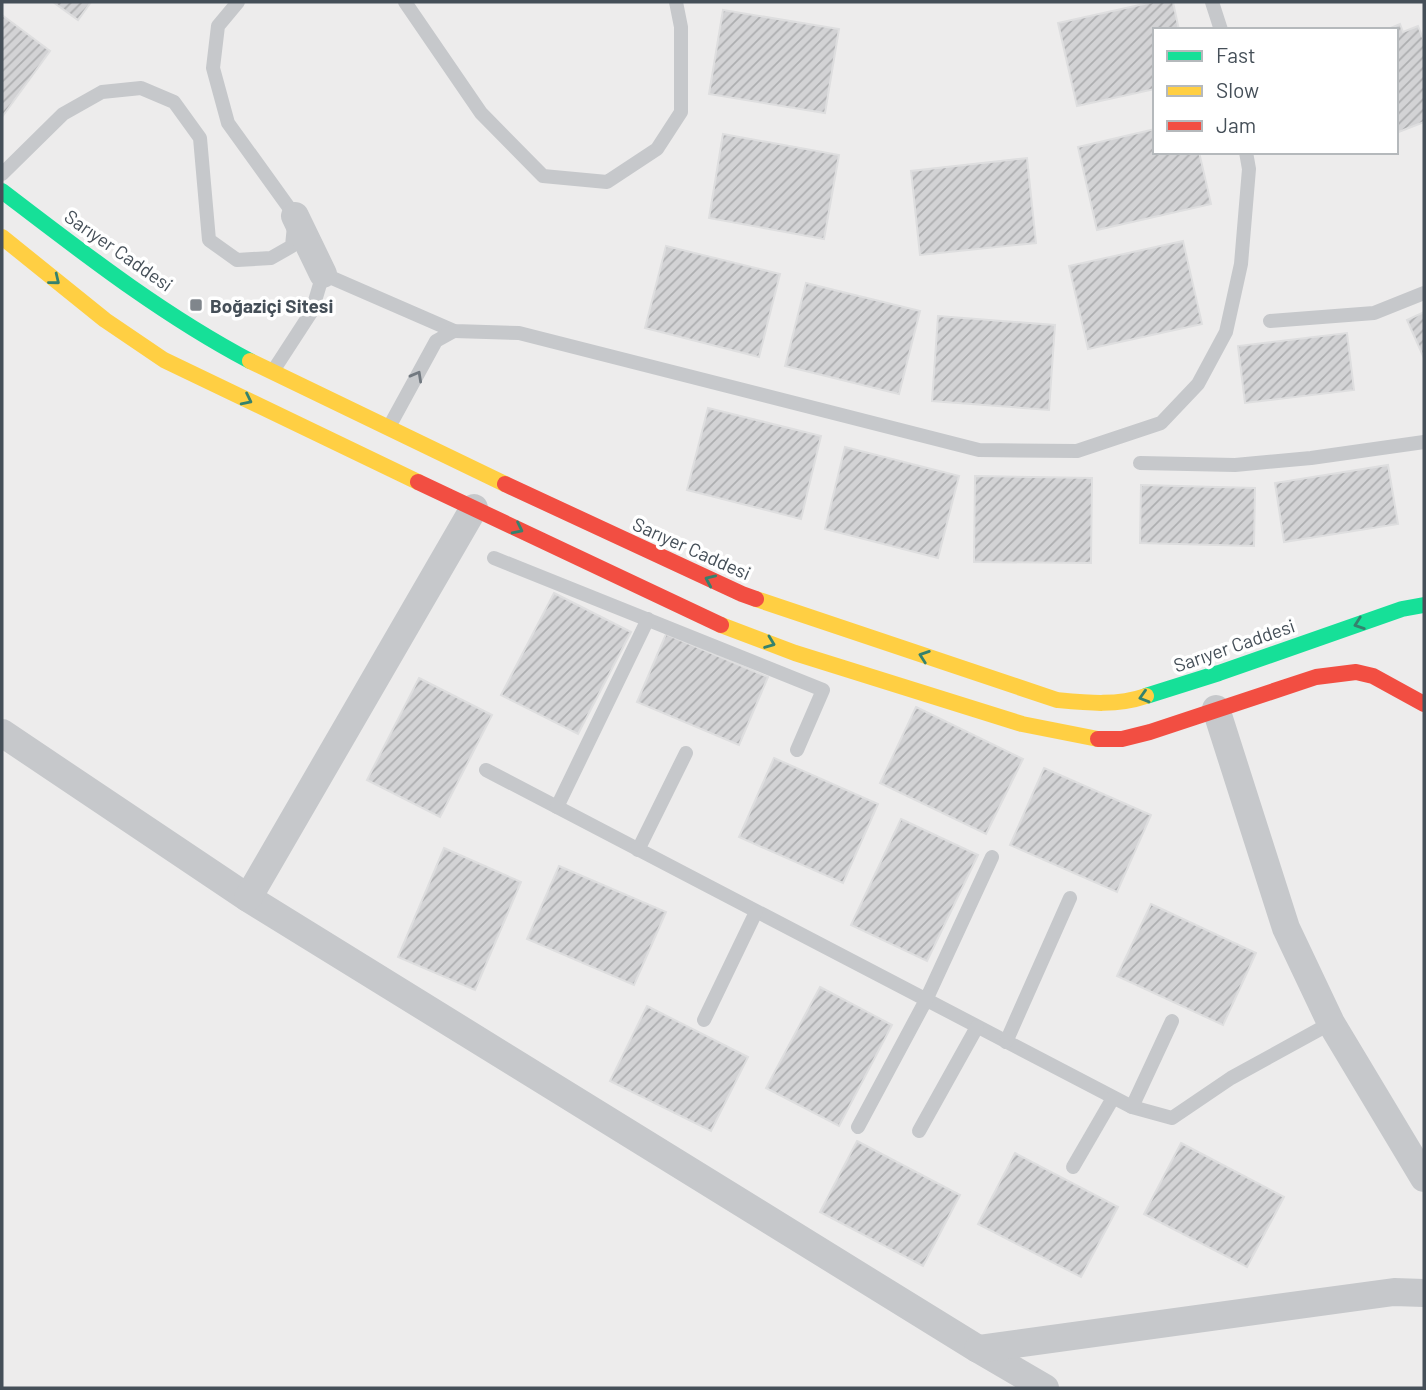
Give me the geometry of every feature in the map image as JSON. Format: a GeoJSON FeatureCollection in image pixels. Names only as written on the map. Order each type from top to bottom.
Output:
{"type":"FeatureCollection","features":[{"type":"Feature","properties":{"kind":"main road","name":"Sarıyer Caddesi"},"geometry":{"type":"LineString","coordinates":[[2,191],[102,267],[212,341],[272,373],[742,594],[1057,700],[1099,704],[1132,701],[1402,609],[1424,605]]}},
{"type":"Feature","properties":{"kind":"main road"},"geometry":{"type":"LineString","coordinates":[[2,237],[105,320],[164,360],[712,622],[795,653],[1021,724],[1097,739],[1122,739],[1150,732],[1316,677],[1356,673],[1373,676],[1424,704]]}},
{"type":"Feature","properties":{"kind":"street"},"geometry":{"type":"LineString","coordinates":[[295,216],[323,274]]}},
{"type":"Feature","properties":{"kind":"street"},"geometry":{"type":"LineString","coordinates":[[248,898],[474,508]]}},
{"type":"Feature","properties":{"kind":"street"},"geometry":{"type":"LineString","coordinates":[[1216,709],[1286,928],[1331,1023],[1424,1178]]}},
{"type":"Feature","properties":{"kind":"street"},"geometry":{"type":"LineString","coordinates":[[2,733],[248,898],[1045,1388]]}},
{"type":"Feature","properties":{"kind":"street"},"geometry":{"type":"LineString","coordinates":[[978,1349],[1394,1292],[1424,1293]]}},
{"type":"Feature","properties":{"kind":"lane"},"geometry":{"type":"LineString","coordinates":[[2,174],[63,114],[102,92],[141,88],[174,102],[200,138],[209,240],[237,260],[271,258],[292,246],[295,216],[228,123],[213,68],[218,26],[238,2]]}},
{"type":"Feature","properties":{"kind":"lane"},"geometry":{"type":"LineString","coordinates":[[405,2],[481,113],[543,176],[607,181],[657,149],[681,112],[681,27],[676,2]]}},
{"type":"Feature","properties":{"kind":"lane"},"geometry":{"type":"LineString","coordinates":[[1212,2],[1220,28]]}},
{"type":"Feature","properties":{"kind":"lane"},"geometry":{"type":"LineString","coordinates":[[272,373],[312,311],[323,274],[454,331],[519,333],[979,450],[1077,451],[1161,424],[1198,384],[1226,332],[1241,264],[1249,169],[1246,154]]}},
{"type":"Feature","properties":{"kind":"lane"},"geometry":{"type":"LineString","coordinates":[[1270,321],[1374,313],[1424,293]]}},
{"type":"Feature","properties":{"kind":"lane"},"geometry":{"type":"LineString","coordinates":[[388,428],[436,341],[454,331]]}},
{"type":"Feature","properties":{"kind":"lane"},"geometry":{"type":"LineString","coordinates":[[1140,463],[1235,465],[1311,458],[1424,442]]}},
{"type":"Feature","properties":{"kind":"lane"},"geometry":{"type":"LineString","coordinates":[[494,558],[823,690],[797,750]]}},
{"type":"Feature","properties":{"kind":"lane"},"geometry":{"type":"LineString","coordinates":[[557,807],[648,619]]}},
{"type":"Feature","properties":{"kind":"lane"},"geometry":{"type":"LineString","coordinates":[[638,850],[686,753]]}},
{"type":"Feature","properties":{"kind":"lane"},"geometry":{"type":"LineString","coordinates":[[486,770],[1132,1107],[1172,1118],[1231,1078],[1331,1023]]}},
{"type":"Feature","properties":{"kind":"lane"},"geometry":{"type":"LineString","coordinates":[[858,1127],[926,1000],[992,857]]}},
{"type":"Feature","properties":{"kind":"lane"},"geometry":{"type":"LineString","coordinates":[[1006,1042],[1070,898]]}},
{"type":"Feature","properties":{"kind":"lane"},"geometry":{"type":"LineString","coordinates":[[704,1020],[756,912]]}},
{"type":"Feature","properties":{"kind":"lane"},"geometry":{"type":"LineString","coordinates":[[1132,1107],[1172,1021]]}},
{"type":"Feature","properties":{"kind":"lane"},"geometry":{"type":"LineString","coordinates":[[919,1130],[977,1027]]}},
{"type":"Feature","properties":{"kind":"lane"},"geometry":{"type":"LineString","coordinates":[[1073,1167],[1112,1097]]}},
{"type":"Feature","properties":{"kind":"building"},"geometry":{"type":"Polygon","coordinates":[[[53,2],[91,2],[78,20],[53,2]]]}},
{"type":"Feature","properties":{"kind":"building"},"geometry":{"type":"Polygon","coordinates":[[[1153,2],[1173,2],[1179,28],[1153,28],[1153,89],[1077,106],[1058,23],[1153,2]]]}},
{"type":"Feature","properties":{"kind":"building"},"geometry":{"type":"Polygon","coordinates":[[[723,10],[839,29],[825,113],[709,94],[723,10]]]}},
{"type":"Feature","properties":{"kind":"building"},"geometry":{"type":"Polygon","coordinates":[[[2,15],[50,51],[2,117],[2,15]]]}},
{"type":"Feature","properties":{"kind":"building"},"geometry":{"type":"Polygon","coordinates":[[[1400,24],[1403,32],[1418,26],[1424,41],[1424,122],[1398,132],[1398,28],[1391,28],[1400,24]]]}},
{"type":"Feature","properties":{"kind":"building"},"geometry":{"type":"Polygon","coordinates":[[[1153,129],[1153,154],[1199,154],[1211,204],[1097,230],[1078,147],[1153,129]]]}},
{"type":"Feature","properties":{"kind":"building"},"geometry":{"type":"Polygon","coordinates":[[[723,134],[839,155],[824,239],[709,218],[723,134]]]}},
{"type":"Feature","properties":{"kind":"building"},"geometry":{"type":"Polygon","coordinates":[[[1027,158],[1036,243],[920,255],[911,171],[1027,158]]]}},
{"type":"Feature","properties":{"kind":"building"},"geometry":{"type":"Polygon","coordinates":[[[1183,241],[1202,324],[1088,349],[1069,266],[1183,241]]]}},
{"type":"Feature","properties":{"kind":"building"},"geometry":{"type":"Polygon","coordinates":[[[666,246],[780,274],[759,357],[645,328],[666,246]]]}},
{"type":"Feature","properties":{"kind":"building"},"geometry":{"type":"Polygon","coordinates":[[[806,283],[920,311],[899,394],[785,366],[806,283]]]}},
{"type":"Feature","properties":{"kind":"building"},"geometry":{"type":"Polygon","coordinates":[[[1424,312],[1424,358],[1407,320],[1424,312]]]}},
{"type":"Feature","properties":{"kind":"building"},"geometry":{"type":"Polygon","coordinates":[[[938,316],[1055,325],[1049,410],[932,401],[938,316]]]}},
{"type":"Feature","properties":{"kind":"building"},"geometry":{"type":"Polygon","coordinates":[[[1347,333],[1354,390],[1245,403],[1238,346],[1347,333]]]}},
{"type":"Feature","properties":{"kind":"building"},"geometry":{"type":"Polygon","coordinates":[[[708,408],[821,436],[801,519],[687,490],[708,408]]]}},
{"type":"Feature","properties":{"kind":"building"},"geometry":{"type":"Polygon","coordinates":[[[845,447],[959,476],[938,558],[825,529],[845,447]]]}},
{"type":"Feature","properties":{"kind":"building"},"geometry":{"type":"Polygon","coordinates":[[[1388,465],[1398,524],[1284,542],[1275,483],[1388,465]]]}},
{"type":"Feature","properties":{"kind":"building"},"geometry":{"type":"Polygon","coordinates":[[[975,476],[1092,478],[1091,563],[974,562],[975,476]]]}},
{"type":"Feature","properties":{"kind":"building"},"geometry":{"type":"Polygon","coordinates":[[[1141,485],[1255,488],[1254,546],[1140,543],[1141,485]]]}},
{"type":"Feature","properties":{"kind":"building"},"geometry":{"type":"Polygon","coordinates":[[[554,593],[631,632],[578,734],[501,695],[554,593]]]}},
{"type":"Feature","properties":{"kind":"building"},"geometry":{"type":"Polygon","coordinates":[[[666,634],[768,677],[739,745],[637,702],[666,634]]]}},
{"type":"Feature","properties":{"kind":"building"},"geometry":{"type":"Polygon","coordinates":[[[419,678],[492,715],[440,817],[367,780],[419,678]]]}},
{"type":"Feature","properties":{"kind":"building"},"geometry":{"type":"Polygon","coordinates":[[[916,707],[1023,759],[986,834],[880,783],[916,707]]]}},
{"type":"Feature","properties":{"kind":"building"},"geometry":{"type":"Polygon","coordinates":[[[774,758],[878,804],[843,883],[739,837],[774,758]]]}},
{"type":"Feature","properties":{"kind":"building"},"geometry":{"type":"Polygon","coordinates":[[[1044,768],[1151,815],[1117,892],[1010,845],[1044,768]]]}},
{"type":"Feature","properties":{"kind":"building"},"geometry":{"type":"Polygon","coordinates":[[[901,819],[978,855],[927,961],[851,925],[901,819]]]}},
{"type":"Feature","properties":{"kind":"building"},"geometry":{"type":"Polygon","coordinates":[[[444,848],[521,882],[475,990],[398,957],[444,848]]]}},
{"type":"Feature","properties":{"kind":"building"},"geometry":{"type":"Polygon","coordinates":[[[559,866],[666,912],[634,985],[527,939],[559,866]]]}},
{"type":"Feature","properties":{"kind":"building"},"geometry":{"type":"Polygon","coordinates":[[[1151,904],[1256,953],[1223,1025],[1117,976],[1151,904]]]}},
{"type":"Feature","properties":{"kind":"building"},"geometry":{"type":"Polygon","coordinates":[[[820,987],[892,1025],[839,1126],[766,1088],[820,987]]]}},
{"type":"Feature","properties":{"kind":"building"},"geometry":{"type":"Polygon","coordinates":[[[647,1006],[748,1057],[711,1131],[610,1081],[647,1006]]]}},
{"type":"Feature","properties":{"kind":"building"},"geometry":{"type":"Polygon","coordinates":[[[857,1141],[960,1195],[923,1266],[820,1212],[857,1141]]]}},
{"type":"Feature","properties":{"kind":"building"},"geometry":{"type":"Polygon","coordinates":[[[1181,1143],[1284,1197],[1247,1267],[1144,1214],[1181,1143]]]}},
{"type":"Feature","properties":{"kind":"building"},"geometry":{"type":"Polygon","coordinates":[[[1015,1153],[1118,1207],[1081,1277],[978,1224],[1015,1153]]]}},
{"type":"Feature","properties":{"kind":"traffic: fast"},"geometry":{"type":"LineString","coordinates":[[2,191],[154,303],[250,361]]}},
{"type":"Feature","properties":{"kind":"traffic: fast"},"geometry":{"type":"LineString","coordinates":[[1146,696],[1402,609],[1424,605]]}},
{"type":"Feature","properties":{"kind":"traffic: slow"},"geometry":{"type":"LineString","coordinates":[[2,237],[105,320],[164,360],[418,482]]}},
{"type":"Feature","properties":{"kind":"traffic: slow"},"geometry":{"type":"LineString","coordinates":[[250,361],[505,484]]}},
{"type":"Feature","properties":{"kind":"traffic: slow"},"geometry":{"type":"LineString","coordinates":[[756,599],[1057,700],[1091,703],[1146,696]]}},
{"type":"Feature","properties":{"kind":"traffic: slow"},"geometry":{"type":"LineString","coordinates":[[721,625],[795,653],[1022,724],[1098,739]]}},
{"type":"Feature","properties":{"kind":"traffic: jam"},"geometry":{"type":"LineString","coordinates":[[418,482],[721,625]]}},
{"type":"Feature","properties":{"kind":"traffic: jam"},"geometry":{"type":"LineString","coordinates":[[505,484],[756,599]]}},
{"type":"Feature","properties":{"kind":"traffic: jam"},"geometry":{"type":"LineString","coordinates":[[1098,739],[1122,739],[1150,732],[1316,677],[1356,672],[1373,676],[1424,704]]}},
{"type":"Feature","properties":{"kind":"place","name":"Boğaziçi Sitesi"},"geometry":{"type":"Point","coordinates":[196,305]}}]}
